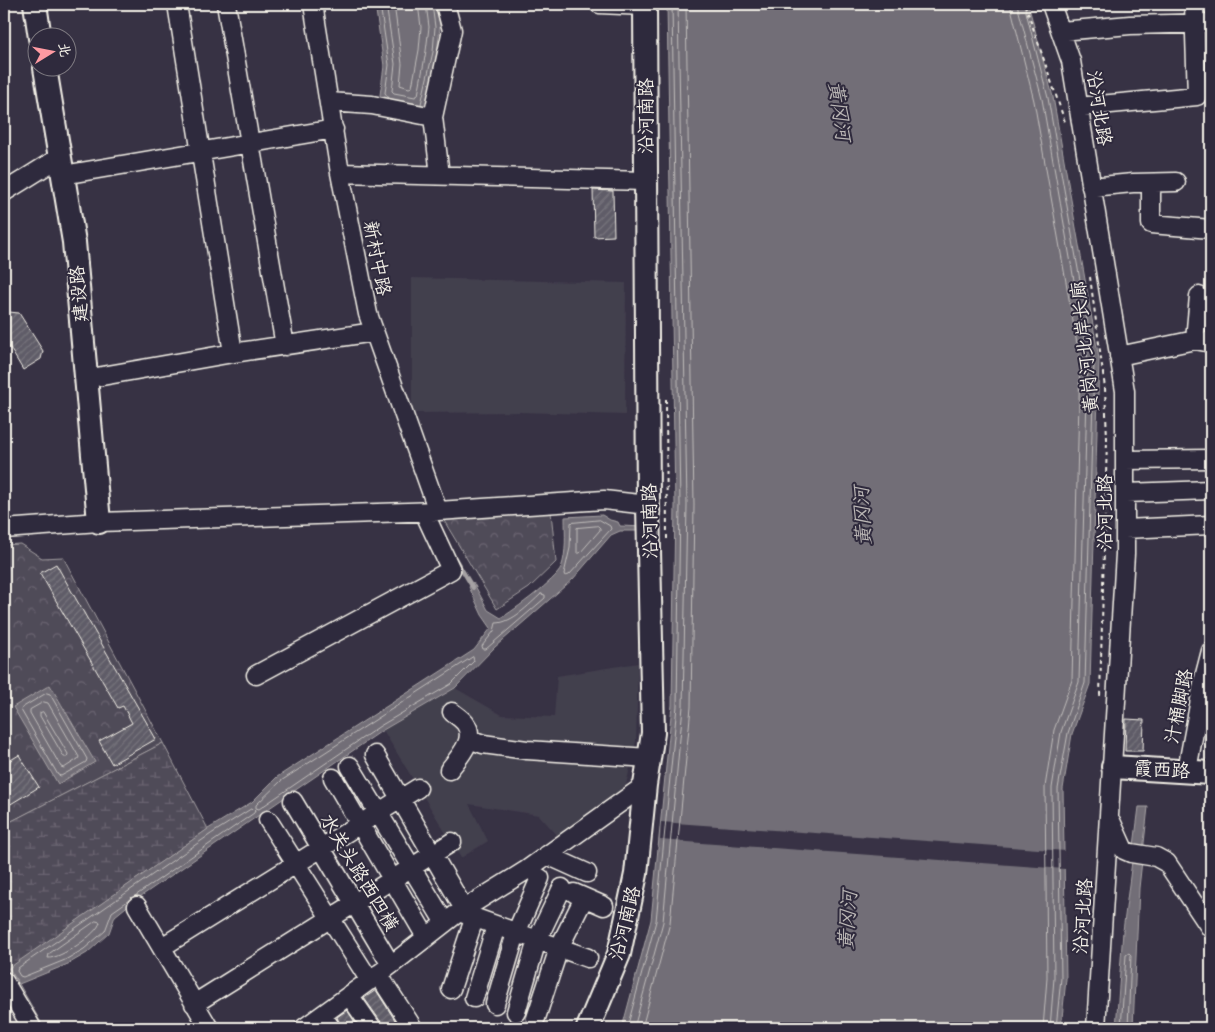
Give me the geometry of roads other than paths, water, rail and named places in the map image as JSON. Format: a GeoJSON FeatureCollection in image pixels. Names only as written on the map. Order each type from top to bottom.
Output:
{"type":"FeatureCollection","features":[{"type":"Feature","properties":{"kind":"main road"},"geometry":{"type":"LineString","coordinates":[[35,4],[39,28]]}},
{"type":"Feature","properties":{"kind":"main road","name":"沿河南路"},"geometry":{"type":"LineString","coordinates":[[588,1028],[619,954],[636,874],[645,785],[653,733],[648,505],[645,5]]}},
{"type":"Feature","properties":{"kind":"main road","name":"建设路"},"geometry":{"type":"LineString","coordinates":[[47,78],[74,242],[99,522]]}},
{"type":"Feature","properties":{"kind":"main road","name":"霞西路"},"geometry":{"type":"LineString","coordinates":[[1113,767],[1211,772]]}},
{"type":"Feature","properties":{"kind":"street"},"geometry":{"type":"LineString","coordinates":[[177,4],[233,354]]}},
{"type":"Feature","properties":{"kind":"street"},"geometry":{"type":"LineString","coordinates":[[226,4],[285,346]]}},
{"type":"Feature","properties":{"kind":"street","name":"新村中路"},"geometry":{"type":"LineString","coordinates":[[256,675],[451,570],[368,314],[340,173],[313,4]]}},
{"type":"Feature","properties":{"kind":"street"},"geometry":{"type":"LineString","coordinates":[[440,175],[433,117],[452,30],[445,4]]}},
{"type":"Feature","properties":{"kind":"street"},"geometry":{"type":"LineString","coordinates":[[599,4],[645,5]]}},
{"type":"Feature","properties":{"kind":"street","name":"沿河北路"},"geometry":{"type":"LineString","coordinates":[[1051,4],[1071,61],[1125,391],[1125,554],[1096,1028]]}},
{"type":"Feature","properties":{"kind":"street"},"geometry":{"type":"LineString","coordinates":[[1078,106],[1197,96],[1203,23],[1194,4]]}},
{"type":"Feature","properties":{"kind":"street"},"geometry":{"type":"LineString","coordinates":[[1060,31],[1130,25],[1203,23]]}},
{"type":"Feature","properties":{"kind":"street"},"geometry":{"type":"LineString","coordinates":[[329,102],[372,105],[433,117]]}},
{"type":"Feature","properties":{"kind":"street"},"geometry":{"type":"LineString","coordinates":[[4,192],[61,166],[201,151],[334,129]]}},
{"type":"Feature","properties":{"kind":"street"},"geometry":{"type":"LineString","coordinates":[[340,173],[645,181]]}},
{"type":"Feature","properties":{"kind":"street"},"geometry":{"type":"LineString","coordinates":[[1151,182],[1150,224],[1211,229]]}},
{"type":"Feature","properties":{"kind":"street"},"geometry":{"type":"LineString","coordinates":[[1091,187],[1176,182]]}},
{"type":"Feature","properties":{"kind":"street"},"geometry":{"type":"LineString","coordinates":[[1119,356],[1203,342],[1199,296]]}},
{"type":"Feature","properties":{"kind":"street"},"geometry":{"type":"LineString","coordinates":[[85,379],[374,332]]}},
{"type":"Feature","properties":{"kind":"street"},"geometry":{"type":"LineString","coordinates":[[1125,460],[1211,459]]}},
{"type":"Feature","properties":{"kind":"street"},"geometry":{"type":"LineString","coordinates":[[1126,493],[1211,490]]}},
{"type":"Feature","properties":{"kind":"street"},"geometry":{"type":"LineString","coordinates":[[4,529],[99,522],[431,511],[604,500],[648,505]]}},
{"type":"Feature","properties":{"kind":"street"},"geometry":{"type":"LineString","coordinates":[[1125,530],[1211,525]]}},
{"type":"Feature","properties":{"kind":"street","name":"汁桶脚路"},"geometry":{"type":"LineString","coordinates":[[1187,770],[1204,678],[1211,651]]}},
{"type":"Feature","properties":{"kind":"street"},"geometry":{"type":"LineString","coordinates":[[449,770],[463,752],[469,739],[466,723],[452,712]]}},
{"type":"Feature","properties":{"kind":"street"},"geometry":{"type":"LineString","coordinates":[[469,739],[483,744],[527,750],[649,758]]}},
{"type":"Feature","properties":{"kind":"street"},"geometry":{"type":"LineString","coordinates":[[374,755],[465,913],[496,926],[588,958]]}},
{"type":"Feature","properties":{"kind":"street"},"geometry":{"type":"LineString","coordinates":[[350,766],[445,923]]}},
{"type":"Feature","properties":{"kind":"street"},"geometry":{"type":"LineString","coordinates":[[333,778],[426,937]]}},
{"type":"Feature","properties":{"kind":"street"},"geometry":{"type":"LineString","coordinates":[[495,1004],[533,875],[547,855],[645,785]]}},
{"type":"Feature","properties":{"kind":"street"},"geometry":{"type":"LineString","coordinates":[[162,948],[418,788]]}},
{"type":"Feature","properties":{"kind":"street","name":"水关头路西四横"},"geometry":{"type":"LineString","coordinates":[[292,801],[354,904],[380,973]]}},
{"type":"Feature","properties":{"kind":"street"},"geometry":{"type":"LineString","coordinates":[[268,820],[330,918],[380,973],[413,1028]]}},
{"type":"Feature","properties":{"kind":"street"},"geometry":{"type":"LineString","coordinates":[[1110,820],[1124,850],[1156,857],[1168,864],[1211,928]]}},
{"type":"Feature","properties":{"kind":"street"},"geometry":{"type":"LineString","coordinates":[[194,1004],[452,842]]}},
{"type":"Feature","properties":{"kind":"street"},"geometry":{"type":"LineString","coordinates":[[547,855],[587,873]]}},
{"type":"Feature","properties":{"kind":"street"},"geometry":{"type":"LineString","coordinates":[[304,1028],[327,1022],[349,995],[445,923],[533,875]]}},
{"type":"Feature","properties":{"kind":"street"},"geometry":{"type":"LineString","coordinates":[[533,875],[604,906]]}},
{"type":"Feature","properties":{"kind":"street"},"geometry":{"type":"LineString","coordinates":[[516,1012],[537,940],[562,888]]}},
{"type":"Feature","properties":{"kind":"street"},"geometry":{"type":"LineString","coordinates":[[536,1018],[559,948],[584,898]]}},
{"type":"Feature","properties":{"kind":"street"},"geometry":{"type":"LineString","coordinates":[[137,906],[209,1028]]}},
{"type":"Feature","properties":{"kind":"street"},"geometry":{"type":"LineString","coordinates":[[452,989],[465,913]]}},
{"type":"Feature","properties":{"kind":"street"},"geometry":{"type":"LineString","coordinates":[[474,998],[496,926]]}},
{"type":"Feature","properties":{"kind":"street"},"geometry":{"type":"LineString","coordinates":[[4,981],[32,1028]]}},
{"type":"Feature","properties":{"kind":"street"},"geometry":{"type":"LineString","coordinates":[[349,995],[372,1028]]}},
{"type":"Feature","properties":{"kind":"water"},"geometry":{"type":"Polygon","coordinates":[[[375,4],[437,4],[440,27],[426,111],[387,103],[380,95],[384,66],[375,4]]]}},
{"type":"Feature","properties":{"kind":"water","name":"黄冈河"},"geometry":{"type":"Polygon","coordinates":[[[667,4],[1028,4],[1053,97],[1099,359],[1090,684],[1072,734],[1063,789],[1066,979],[1061,1028],[622,1028],[651,920],[672,705],[675,505],[667,4]]]}},
{"type":"Feature","properties":{"kind":"water"},"geometry":{"type":"Polygon","coordinates":[[[602,515],[618,522],[620,526],[645,527],[645,531],[620,531],[611,535],[573,579],[495,647],[455,688],[383,730],[131,903],[115,916],[109,933],[87,953],[68,964],[19,984],[9,968],[208,829],[252,802],[277,777],[474,650],[491,628],[482,615],[469,587],[473,582],[488,610],[501,618],[543,587],[558,573],[563,562],[565,549],[565,517],[602,515]]]}},
{"type":"Feature","properties":{"kind":"water"},"geometry":{"type":"Polygon","coordinates":[[[50,685],[95,762],[58,784],[13,707],[50,685]]]}},
{"type":"Feature","properties":{"kind":"water"},"geometry":{"type":"Polygon","coordinates":[[[1139,807],[1148,807],[1139,888],[1133,1028],[1116,1028],[1123,931],[1139,807]]]}},
{"type":"Feature","properties":{"kind":"waterway"},"geometry":{"type":"LineString","coordinates":[[455,558],[473,588]]}}]}
